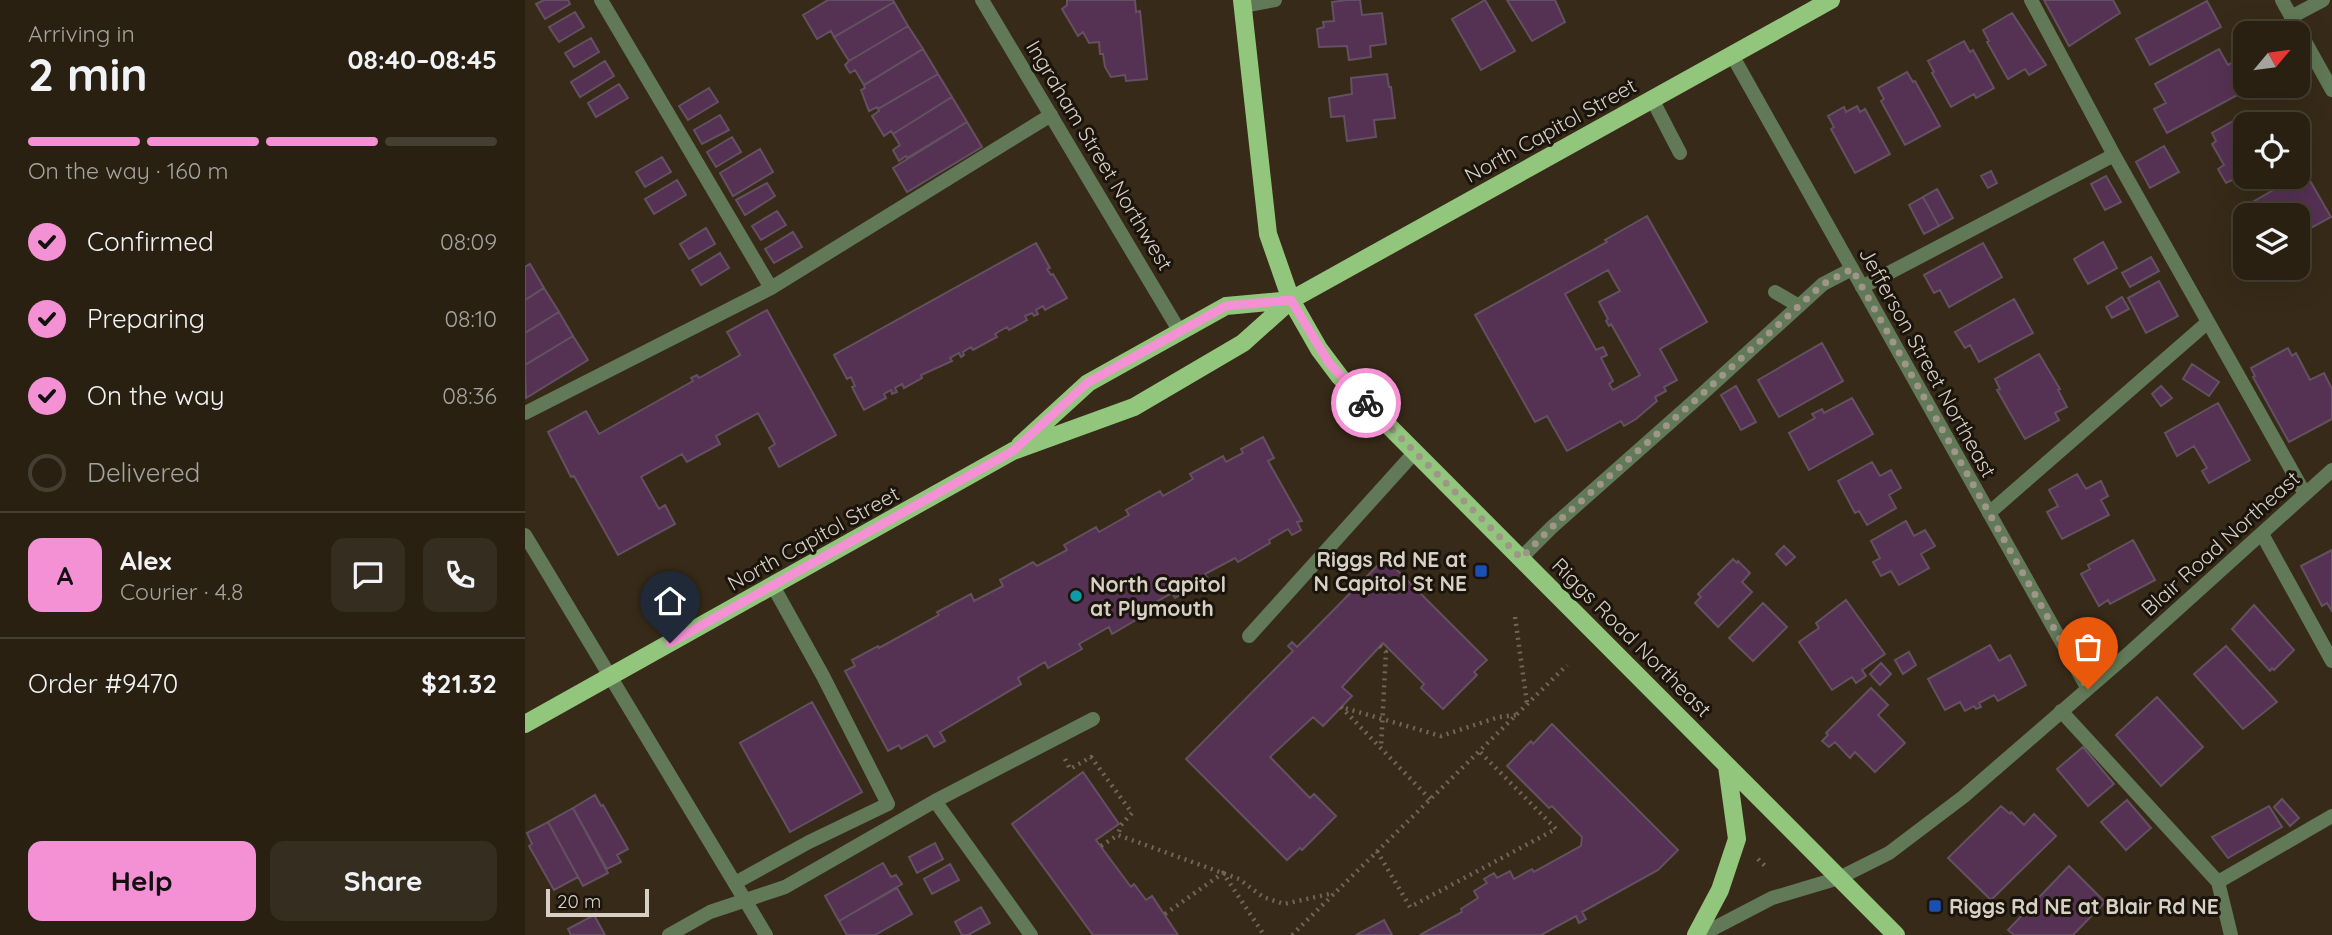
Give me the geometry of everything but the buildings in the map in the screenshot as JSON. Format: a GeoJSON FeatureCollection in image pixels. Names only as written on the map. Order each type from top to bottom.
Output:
{"type":"FeatureCollection","features":[{"type":"Feature","properties":{"kind":"main road","name":"North Capitol Street"},"geometry":{"type":"LineString","coordinates":[[1291,300],[1831,0]]}},
{"type":"Feature","properties":{"kind":"main road","name":"Riggs Road Northeast"},"geometry":{"type":"LineString","coordinates":[[1242,3],[1268,234],[1291,300],[1319,349],[1340,377],[1896,935]]}},
{"type":"Feature","properties":{"kind":"main road"},"geometry":{"type":"LineString","coordinates":[[1013,451],[1087,383],[1226,306],[1291,300]]}},
{"type":"Feature","properties":{"kind":"main road"},"geometry":{"type":"LineString","coordinates":[[1013,451],[1134,407],[1243,343],[1291,300]]}},
{"type":"Feature","properties":{"kind":"main road","name":"North Capitol Street"},"geometry":{"type":"LineString","coordinates":[[525,724],[1013,451]]}},
{"type":"Feature","properties":{"kind":"main road"},"geometry":{"type":"LineString","coordinates":[[1699,935],[1720,890],[1737,839],[1727,766]]}},
{"type":"Feature","properties":{"kind":"street"},"geometry":{"type":"LineString","coordinates":[[601,0],[771,288]]}},
{"type":"Feature","properties":{"kind":"street","name":"Ingraham Street Northwest"},"geometry":{"type":"LineString","coordinates":[[982,0],[1180,332]]}},
{"type":"Feature","properties":{"kind":"street"},"geometry":{"type":"LineString","coordinates":[[1242,3],[1275,0]]}},
{"type":"Feature","properties":{"kind":"street"},"geometry":{"type":"LineString","coordinates":[[2031,0],[2114,155],[2305,494]]}},
{"type":"Feature","properties":{"kind":"street"},"geometry":{"type":"LineString","coordinates":[[2282,0],[2332,90]]}},
{"type":"Feature","properties":{"kind":"street"},"geometry":{"type":"LineString","coordinates":[[2291,17],[2323,0]]}},
{"type":"Feature","properties":{"kind":"street","name":"Jefferson Street Northeast"},"geometry":{"type":"LineString","coordinates":[[1732,55],[2088,689]]}},
{"type":"Feature","properties":{"kind":"street"},"geometry":{"type":"LineString","coordinates":[[1652,99],[1680,153]]}},
{"type":"Feature","properties":{"kind":"street"},"geometry":{"type":"LineString","coordinates":[[525,413],[771,288],[1051,115]]}},
{"type":"Feature","properties":{"kind":"street"},"geometry":{"type":"LineString","coordinates":[[1862,287],[2114,155]]}},
{"type":"Feature","properties":{"kind":"street"},"geometry":{"type":"LineString","coordinates":[[1521,558],[1552,527],[1823,284],[1852,269]]}},
{"type":"Feature","properties":{"kind":"street"},"geometry":{"type":"LineString","coordinates":[[1775,292],[1798,306]]}},
{"type":"Feature","properties":{"kind":"street"},"geometry":{"type":"LineString","coordinates":[[1989,513],[2208,322]]}},
{"type":"Feature","properties":{"kind":"street"},"geometry":{"type":"LineString","coordinates":[[1249,636],[1415,452]]}},
{"type":"Feature","properties":{"kind":"street","name":"Blair Road Northeast"},"geometry":{"type":"LineString","coordinates":[[1699,935],[1773,898],[1839,878],[1889,853],[1963,797],[2088,689],[2332,470]]}},
{"type":"Feature","properties":{"kind":"street"},"geometry":{"type":"LineString","coordinates":[[2262,534],[2332,661]]}},
{"type":"Feature","properties":{"kind":"street"},"geometry":{"type":"LineString","coordinates":[[525,536],[766,935]]}},
{"type":"Feature","properties":{"kind":"street"},"geometry":{"type":"LineString","coordinates":[[736,883],[809,842],[888,804],[773,586]]}},
{"type":"Feature","properties":{"kind":"street"},"geometry":{"type":"LineString","coordinates":[[2061,711],[2218,882],[2231,935]]}},
{"type":"Feature","properties":{"kind":"street"},"geometry":{"type":"LineString","coordinates":[[669,935],[711,912],[785,887],[936,801],[1093,719]]}},
{"type":"Feature","properties":{"kind":"street"},"geometry":{"type":"LineString","coordinates":[[936,801],[1031,935]]}},
{"type":"Feature","properties":{"kind":"street"},"geometry":{"type":"LineString","coordinates":[[2218,882],[2332,816]]}},
{"type":"Feature","properties":{"kind":"path"},"geometry":{"type":"LineString","coordinates":[[1515,617],[1527,704]]}},
{"type":"Feature","properties":{"kind":"path"},"geometry":{"type":"LineString","coordinates":[[1380,646],[1386,652],[1381,748]]}},
{"type":"Feature","properties":{"kind":"path"},"geometry":{"type":"LineString","coordinates":[[1291,935],[1567,665]]}},
{"type":"Feature","properties":{"kind":"path"},"geometry":{"type":"LineString","coordinates":[[1430,799],[1342,707],[1441,736],[1499,717],[1517,715]]}},
{"type":"Feature","properties":{"kind":"path"},"geometry":{"type":"LineString","coordinates":[[1054,740],[1070,769],[1091,757],[1132,813],[1121,825],[1118,835],[1101,846]]}},
{"type":"Feature","properties":{"kind":"path"},"geometry":{"type":"LineString","coordinates":[[1377,851],[1410,907],[1556,829],[1479,751]]}},
{"type":"Feature","properties":{"kind":"path"},"geometry":{"type":"LineString","coordinates":[[1118,835],[1238,879],[1263,897],[1284,904],[1335,893]]}},
{"type":"Feature","properties":{"kind":"path"},"geometry":{"type":"LineString","coordinates":[[1165,914],[1223,873]]}},
{"type":"Feature","properties":{"kind":"path"},"geometry":{"type":"LineString","coordinates":[[1223,873],[1264,935]]}},
{"type":"Feature","properties":{"kind":"way so far"},"geometry":{"type":"LineString","coordinates":[[1366,403],[1521,558],[1552,527],[1823,284],[1852,269],[2088,689]]}},
{"type":"Feature","properties":{"kind":"place","name":"Riggs Rd NE at N Capitol St NE"},"geometry":{"type":"Point","coordinates":[1481,571]}},
{"type":"Feature","properties":{"kind":"place","name":"North Capitol at Plymouth"},"geometry":{"type":"Point","coordinates":[1076,596]}},
{"type":"Feature","properties":{"kind":"place","name":"Riggs Rd NE at Blair Rd NE"},"geometry":{"type":"Point","coordinates":[1935,906]}},
{"type":"Feature","properties":{"kind":"route"},"geometry":{"type":"LineString","coordinates":[[670,643],[1013,451],[1087,383],[1226,306],[1291,300],[1329,363],[1366,403]]}}]}
